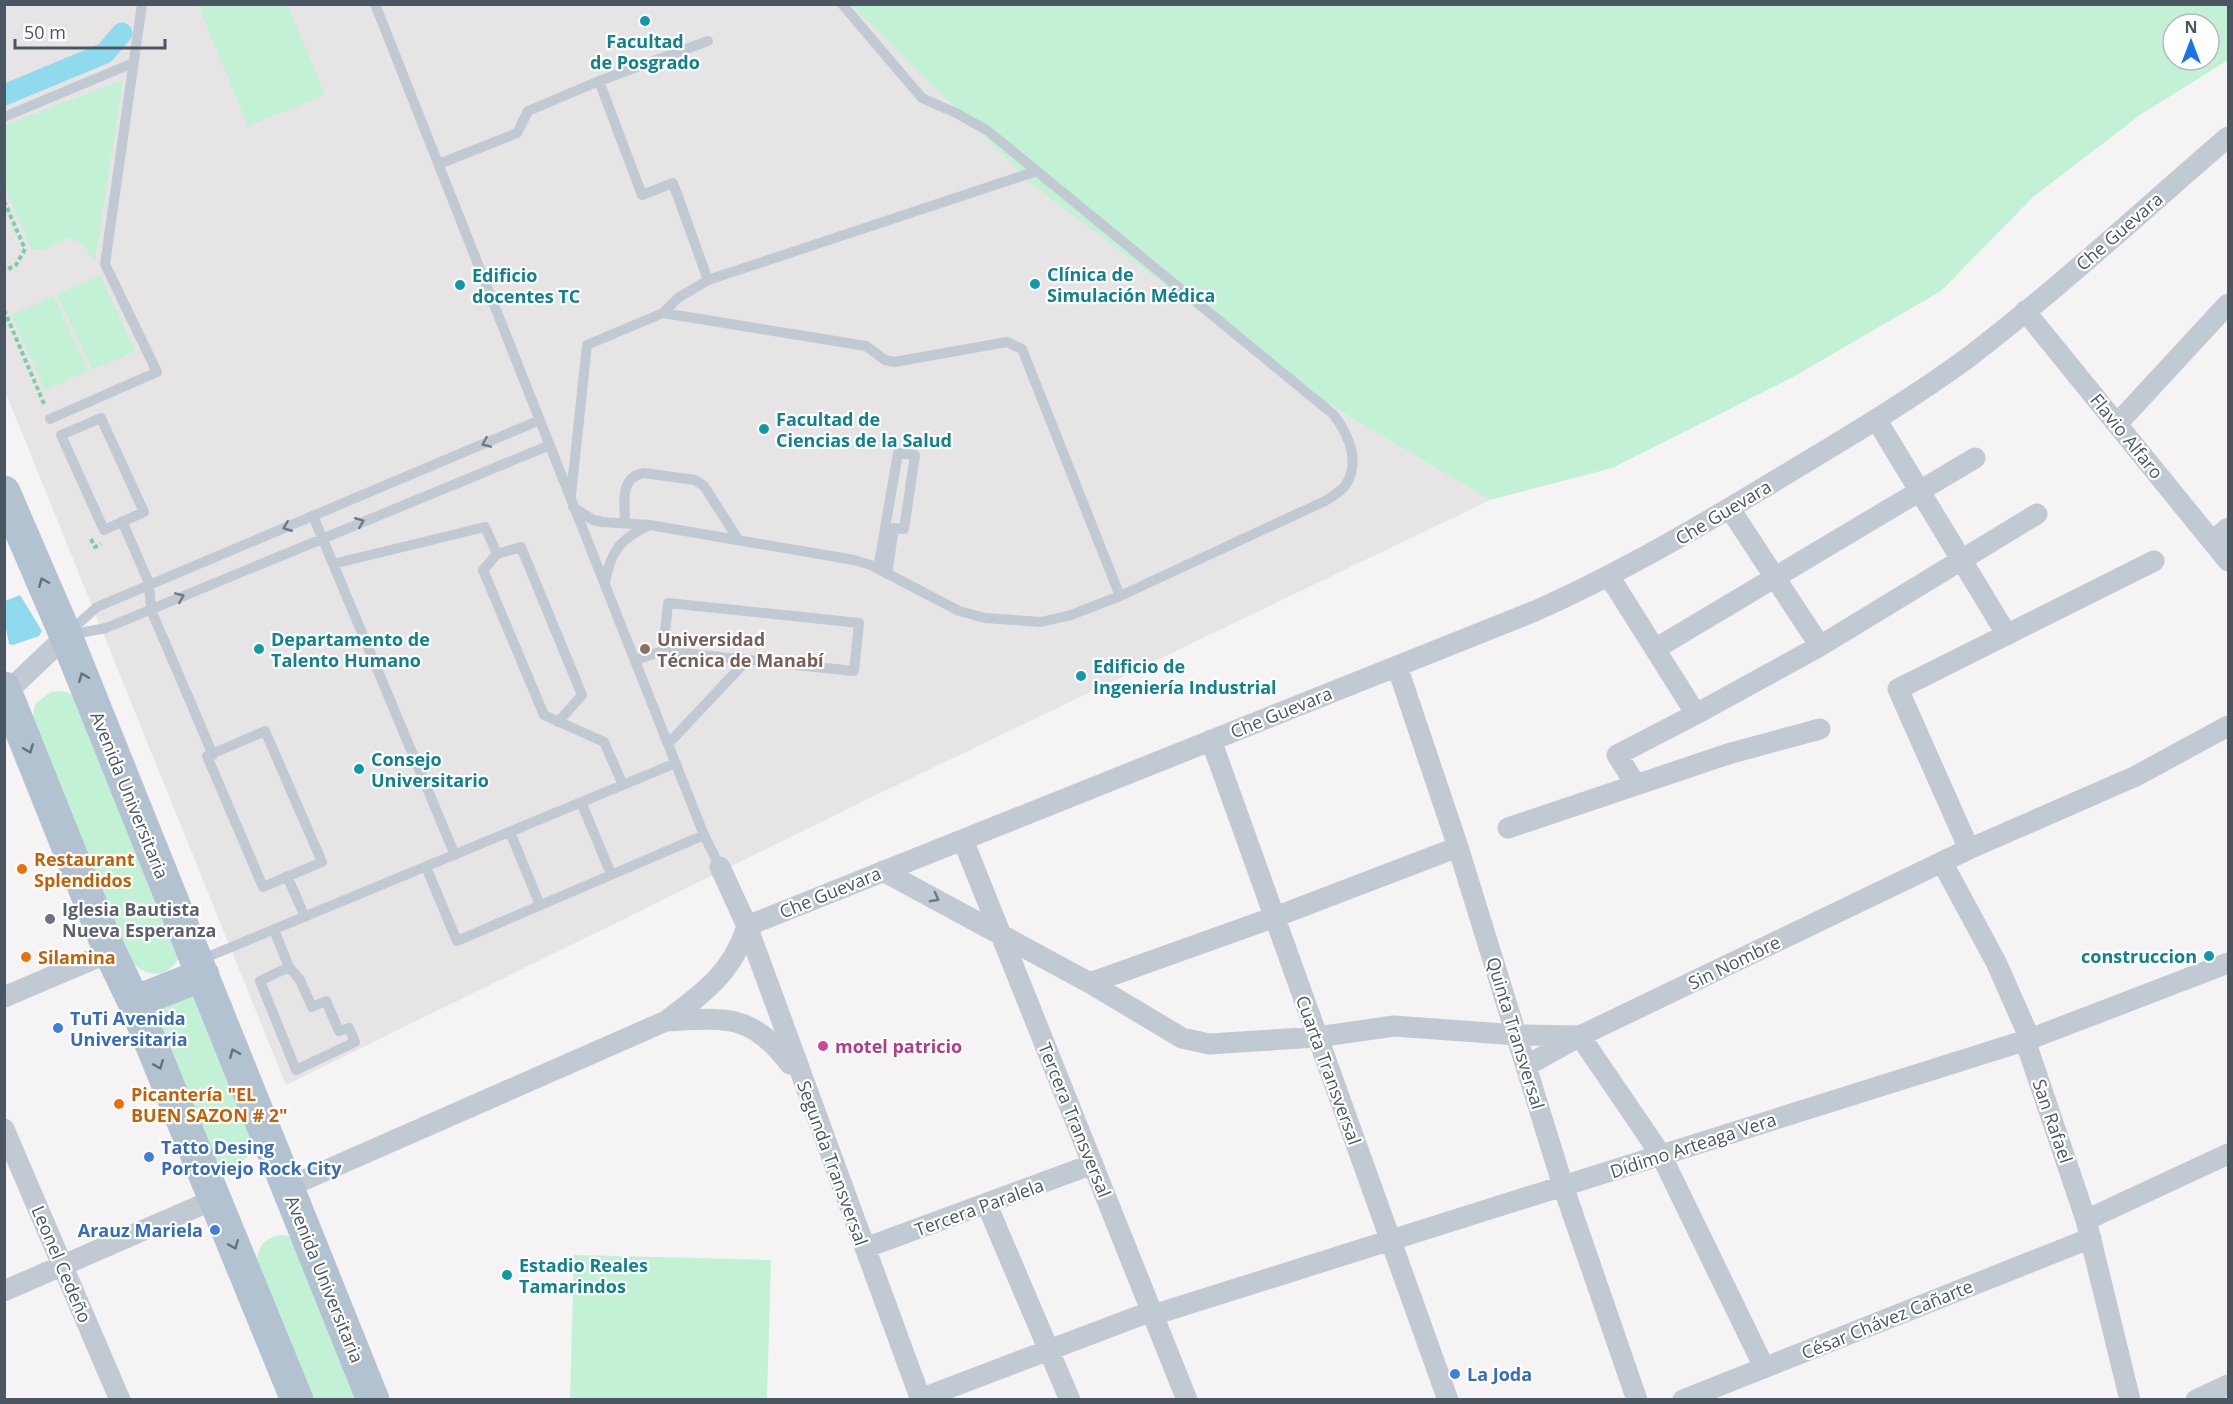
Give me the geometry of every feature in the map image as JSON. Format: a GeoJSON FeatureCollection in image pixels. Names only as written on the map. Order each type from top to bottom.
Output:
{"type":"FeatureCollection","features":[{"type":"Feature","properties":{"kind":"main road","name":"Avenida Universitaria"},"geometry":{"type":"LineString","coordinates":[[4,492],[66,636],[373,1400]]}},
{"type":"Feature","properties":{"kind":"main road"},"geometry":{"type":"LineString","coordinates":[[5,693],[110,952],[134,1002],[297,1400]]}},
{"type":"Feature","properties":{"kind":"main road"},"geometry":{"type":"LineString","coordinates":[[134,1002],[200,968]]}},
{"type":"Feature","properties":{"kind":"street","name":"Che Guevara"},"geometry":{"type":"LineString","coordinates":[[747,926],[1535,611],[1610,576],[1730,509],[1876,419],[1968,357],[2229,136]]}},
{"type":"Feature","properties":{"kind":"street"},"geometry":{"type":"LineString","coordinates":[[2117,423],[2229,304]]}},
{"type":"Feature","properties":{"kind":"street","name":"Flavio Alfaro"},"geometry":{"type":"LineString","coordinates":[[2025,311],[2117,423],[2221,535],[2229,561]]}},
{"type":"Feature","properties":{"kind":"street"},"geometry":{"type":"LineString","coordinates":[[1876,419],[2007,635]]}},
{"type":"Feature","properties":{"kind":"street"},"geometry":{"type":"LineString","coordinates":[[1655,650],[1975,458]]}},
{"type":"Feature","properties":{"kind":"street"},"geometry":{"type":"LineString","coordinates":[[1730,509],[1820,646]]}},
{"type":"Feature","properties":{"kind":"street"},"geometry":{"type":"LineString","coordinates":[[1636,785],[1617,754],[1820,646],[2037,514]]}},
{"type":"Feature","properties":{"kind":"street"},"geometry":{"type":"LineString","coordinates":[[1969,849],[1898,689],[2154,561]]}},
{"type":"Feature","properties":{"kind":"street"},"geometry":{"type":"LineString","coordinates":[[1610,576],[1696,714]]}},
{"type":"Feature","properties":{"kind":"street"},"geometry":{"type":"LineString","coordinates":[[5,693],[66,636]]}},
{"type":"Feature","properties":{"kind":"street","name":"Quinta Transversal"},"geometry":{"type":"LineString","coordinates":[[1397,666],[1458,847],[1563,1186],[1637,1400]]}},
{"type":"Feature","properties":{"kind":"street","name":"Sin Nombre"},"geometry":{"type":"LineString","coordinates":[[1526,1066],[1580,1036],[1969,849],[2136,776],[2229,726]]}},
{"type":"Feature","properties":{"kind":"street"},"geometry":{"type":"LineString","coordinates":[[1508,828],[1728,754],[1820,729]]}},
{"type":"Feature","properties":{"kind":"street","name":"Cuarta Transversal"},"geometry":{"type":"LineString","coordinates":[[1211,740],[1448,1400]]}},
{"type":"Feature","properties":{"kind":"street","name":"Tercera Transversal"},"geometry":{"type":"LineString","coordinates":[[963,840],[1187,1400]]}},
{"type":"Feature","properties":{"kind":"street"},"geometry":{"type":"LineString","coordinates":[[1090,983],[1275,917],[1458,847]]}},
{"type":"Feature","properties":{"kind":"street","name":"San Rafael"},"geometry":{"type":"LineString","coordinates":[[1942,862],[1996,962],[2027,1039],[2088,1229],[2130,1400]]}},
{"type":"Feature","properties":{"kind":"street"},"geometry":{"type":"LineString","coordinates":[[288,1187],[666,1021],[707,991],[720,976],[741,943],[747,926],[720,867]]}},
{"type":"Feature","properties":{"kind":"street"},"geometry":{"type":"LineString","coordinates":[[883,871],[1090,983],[1182,1038],[1196,1043],[1317,1037],[1394,1026],[1518,1035],[1580,1036],[1661,1155],[1764,1367]]}},
{"type":"Feature","properties":{"kind":"street","name":"Segunda Transversal"},"geometry":{"type":"LineString","coordinates":[[747,926],[921,1399]]}},
{"type":"Feature","properties":{"kind":"street"},"geometry":{"type":"LineString","coordinates":[[4,997],[110,952]]}},
{"type":"Feature","properties":{"kind":"street","name":"Dídimo Arteaga Vera"},"geometry":{"type":"LineString","coordinates":[[921,1399],[1050,1349],[1152,1313],[2027,1039],[2229,963]]}},
{"type":"Feature","properties":{"kind":"street"},"geometry":{"type":"LineString","coordinates":[[666,1021],[711,1019],[736,1022],[760,1032],[776,1045],[802,1078]]}},
{"type":"Feature","properties":{"kind":"street","name":"Leonel Cedeño"},"geometry":{"type":"LineString","coordinates":[[4,1129],[120,1400]]}},
{"type":"Feature","properties":{"kind":"street","name":"César Chávez Cañarte"},"geometry":{"type":"LineString","coordinates":[[1683,1400],[2088,1229],[2229,1154]]}},
{"type":"Feature","properties":{"kind":"street","name":"Tercera Paralela"},"geometry":{"type":"LineString","coordinates":[[865,1248],[987,1205],[1093,1164]]}},
{"type":"Feature","properties":{"kind":"street"},"geometry":{"type":"LineString","coordinates":[[4,1290],[215,1199]]}},
{"type":"Feature","properties":{"kind":"street"},"geometry":{"type":"LineString","coordinates":[[987,1205],[1071,1400]]}},
{"type":"Feature","properties":{"kind":"street"},"geometry":{"type":"LineString","coordinates":[[2196,1400],[2229,1385]]}},
{"type":"Feature","properties":{"kind":"lane"},"geometry":{"type":"LineString","coordinates":[[51,419],[157,372],[105,264],[142,4]]}},
{"type":"Feature","properties":{"kind":"lane"},"geometry":{"type":"LineString","coordinates":[[375,4],[668,744],[704,834],[720,867]]}},
{"type":"Feature","properties":{"kind":"lane"},"geometry":{"type":"LineString","coordinates":[[572,502],[592,520],[650,525],[854,560],[882,571],[959,611],[1012,622],[1041,622],[1071,615],[1120,596],[1325,501],[1344,487],[1351,468],[1352,447],[1344,429],[1334,415],[988,131],[922,98],[842,4]]}},
{"type":"Feature","properties":{"kind":"lane"},"geometry":{"type":"LineString","coordinates":[[439,164],[517,134],[528,111],[599,81],[708,41]]}},
{"type":"Feature","properties":{"kind":"lane"},"geometry":{"type":"LineString","coordinates":[[4,117],[133,63]]}},
{"type":"Feature","properties":{"kind":"lane"},"geometry":{"type":"LineString","coordinates":[[599,81],[642,195],[673,183],[708,280]]}},
{"type":"Feature","properties":{"kind":"lane"},"geometry":{"type":"LineString","coordinates":[[572,502],[586,345],[663,313],[678,298],[708,280],[1037,171]]}},
{"type":"Feature","properties":{"kind":"lane"},"geometry":{"type":"LineString","coordinates":[[663,313],[866,346],[885,360],[894,362],[1006,342],[1016,345],[1022,349],[1120,596]]}},
{"type":"Feature","properties":{"kind":"lane"},"geometry":{"type":"LineString","coordinates":[[101,418],[144,512],[122,521],[104,530],[62,435],[101,418]]}},
{"type":"Feature","properties":{"kind":"lane"},"geometry":{"type":"LineString","coordinates":[[66,636],[97,607],[149,583],[540,420]]}},
{"type":"Feature","properties":{"kind":"lane"},"geometry":{"type":"LineString","coordinates":[[66,636],[106,628],[550,445]]}},
{"type":"Feature","properties":{"kind":"lane"},"geometry":{"type":"LineString","coordinates":[[898,453],[915,455],[904,529],[894,528],[882,571],[898,453]]}},
{"type":"Feature","properties":{"kind":"lane"},"geometry":{"type":"LineString","coordinates":[[625,523],[626,486],[630,478],[636,474],[644,473],[695,480],[710,493],[738,539]]}},
{"type":"Feature","properties":{"kind":"lane"},"geometry":{"type":"LineString","coordinates":[[313,516],[454,855]]}},
{"type":"Feature","properties":{"kind":"lane"},"geometry":{"type":"LineString","coordinates":[[122,521],[149,583],[151,609],[213,754]]}},
{"type":"Feature","properties":{"kind":"lane"},"geometry":{"type":"LineString","coordinates":[[604,582],[612,554],[619,545],[634,532],[650,525]]}},
{"type":"Feature","properties":{"kind":"lane"},"geometry":{"type":"LineString","coordinates":[[333,564],[485,527],[497,554]]}},
{"type":"Feature","properties":{"kind":"lane"},"geometry":{"type":"LineString","coordinates":[[558,722],[582,695],[521,547],[497,554],[483,570],[544,715],[558,722],[604,742],[623,785]]}},
{"type":"Feature","properties":{"kind":"lane"},"geometry":{"type":"LineString","coordinates":[[635,660],[663,651],[854,671],[859,623],[668,603],[663,651]]}},
{"type":"Feature","properties":{"kind":"lane"},"geometry":{"type":"LineString","coordinates":[[668,744],[747,660]]}},
{"type":"Feature","properties":{"kind":"lane"},"geometry":{"type":"LineString","coordinates":[[265,731],[322,862],[287,876],[263,887],[207,756],[265,731]]}},
{"type":"Feature","properties":{"kind":"lane"},"geometry":{"type":"LineString","coordinates":[[200,968],[304,917],[676,763]]}},
{"type":"Feature","properties":{"kind":"lane"},"geometry":{"type":"LineString","coordinates":[[580,802],[611,874]]}},
{"type":"Feature","properties":{"kind":"lane"},"geometry":{"type":"LineString","coordinates":[[510,832],[540,905]]}},
{"type":"Feature","properties":{"kind":"lane"},"geometry":{"type":"LineString","coordinates":[[426,867],[457,941],[704,834]]}},
{"type":"Feature","properties":{"kind":"lane"},"geometry":{"type":"LineString","coordinates":[[287,876],[304,917]]}},
{"type":"Feature","properties":{"kind":"lane"},"geometry":{"type":"LineString","coordinates":[[274,930],[289,967],[300,980],[312,1007],[326,1001],[339,1031],[349,1028],[355,1042],[296,1070],[260,981],[289,967]]}},
{"type":"Feature","properties":{"kind":"path"},"geometry":{"type":"LineString","coordinates":[[4,201],[25,249],[16,265],[4,272]]}},
{"type":"Feature","properties":{"kind":"shaded area","name":"Universidad Técnica de Manabí"},"geometry":{"type":"Polygon","coordinates":[[[5,5],[851,5],[1033,185],[1293,383],[1490,500],[872,797],[286,1085],[5,391],[5,5]]]}},
{"type":"Feature","properties":{"kind":"green space"},"geometry":{"type":"Polygon","coordinates":[[[2228,4],[2228,60],[2221,64],[2221,12],[2161,12],[2161,72],[2209,72],[2140,115],[2033,197],[1941,291],[1793,377],[1612,468],[1490,500],[1293,383],[1033,185],[851,5],[2228,4]]]}},
{"type":"Feature","properties":{"kind":"green space"},"geometry":{"type":"Polygon","coordinates":[[[198,5],[288,5],[325,95],[248,126],[198,5]]]}},
{"type":"Feature","properties":{"kind":"green space"},"geometry":{"type":"Polygon","coordinates":[[[123,80],[95,261],[81,243],[68,238],[44,250],[32,250],[5,188],[5,125],[123,80]]]}},
{"type":"Feature","properties":{"kind":"green space"},"geometry":{"type":"Polygon","coordinates":[[[100,275],[135,351],[92,370],[57,294],[100,275]]]}},
{"type":"Feature","properties":{"kind":"green space"},"geometry":{"type":"Polygon","coordinates":[[[54,296],[88,371],[45,390],[11,315],[54,296]]]}},
{"type":"Feature","properties":{"kind":"green space"},"geometry":{"type":"Polygon","coordinates":[[[63,691],[75,696],[179,958],[162,973],[143,971],[130,962],[32,722],[35,704],[51,692],[63,691]]]}},
{"type":"Feature","properties":{"kind":"green space"},"geometry":{"type":"Polygon","coordinates":[[[192,996],[203,1004],[256,1145],[246,1158],[236,1164],[220,1162],[209,1152],[158,1026],[158,1012],[168,999],[192,996]]]}},
{"type":"Feature","properties":{"kind":"green space"},"geometry":{"type":"Polygon","coordinates":[[[283,1235],[291,1237],[361,1399],[312,1399],[257,1259],[265,1242],[283,1235]]]}},
{"type":"Feature","properties":{"kind":"green space"},"geometry":{"type":"Polygon","coordinates":[[[574,1255],[771,1260],[767,1399],[570,1399],[574,1255]]]}},
{"type":"Feature","properties":{"kind":"water"},"geometry":{"type":"Polygon","coordinates":[[[20,595],[42,631],[39,636],[13,645],[9,644],[5,623],[5,601],[20,595]]]}},
{"type":"Feature","properties":{"kind":"waterway"},"geometry":{"type":"LineString","coordinates":[[4,95],[105,53],[122,33]]}},
{"type":"Feature","properties":{"kind":"place","name":"Facultad de Posgrado"},"geometry":{"type":"Point","coordinates":[645,21]}},
{"type":"Feature","properties":{"kind":"place","name":"Clínica de Simulación Médica"},"geometry":{"type":"Point","coordinates":[1035,284]}},
{"type":"Feature","properties":{"kind":"place","name":"Edificio docentes TC"},"geometry":{"type":"Point","coordinates":[460,285]}},
{"type":"Feature","properties":{"kind":"place","name":"Facultad de Ciencias de la Salud"},"geometry":{"type":"Point","coordinates":[764,429]}},
{"type":"Feature","properties":{"kind":"place","name":"Departamento de Talento Humano"},"geometry":{"type":"Point","coordinates":[259,649]}},
{"type":"Feature","properties":{"kind":"place","name":"Universidad Técnica de Manabí"},"geometry":{"type":"Point","coordinates":[645,649]}},
{"type":"Feature","properties":{"kind":"place","name":"Edificio de Ingeniería Industrial"},"geometry":{"type":"Point","coordinates":[1081,676]}},
{"type":"Feature","properties":{"kind":"place","name":"Consejo Universitario"},"geometry":{"type":"Point","coordinates":[359,769]}},
{"type":"Feature","properties":{"kind":"place","name":"Restaurant Splendidos"},"geometry":{"type":"Point","coordinates":[22,869]}},
{"type":"Feature","properties":{"kind":"place","name":"Iglesia Bautista Nueva Esperanza"},"geometry":{"type":"Point","coordinates":[50,919]}},
{"type":"Feature","properties":{"kind":"place","name":"construccion"},"geometry":{"type":"Point","coordinates":[2209,956]}},
{"type":"Feature","properties":{"kind":"place","name":"Silamina"},"geometry":{"type":"Point","coordinates":[26,957]}},
{"type":"Feature","properties":{"kind":"place","name":"TuTi Avenida Universitaria"},"geometry":{"type":"Point","coordinates":[58,1028]}},
{"type":"Feature","properties":{"kind":"place","name":"motel patricio"},"geometry":{"type":"Point","coordinates":[823,1046]}},
{"type":"Feature","properties":{"kind":"place","name":"Picantería \"EL BUEN SAZON # 2\""},"geometry":{"type":"Point","coordinates":[119,1104]}},
{"type":"Feature","properties":{"kind":"place","name":"Tatto Desing Portoviejo Rock City"},"geometry":{"type":"Point","coordinates":[149,1157]}},
{"type":"Feature","properties":{"kind":"place","name":"Arauz Mariela"},"geometry":{"type":"Point","coordinates":[215,1230]}},
{"type":"Feature","properties":{"kind":"place","name":"Estadio Reales Tamarindos"},"geometry":{"type":"Point","coordinates":[507,1275]}},
{"type":"Feature","properties":{"kind":"place","name":"La Joda"},"geometry":{"type":"Point","coordinates":[1455,1374]}}]}
